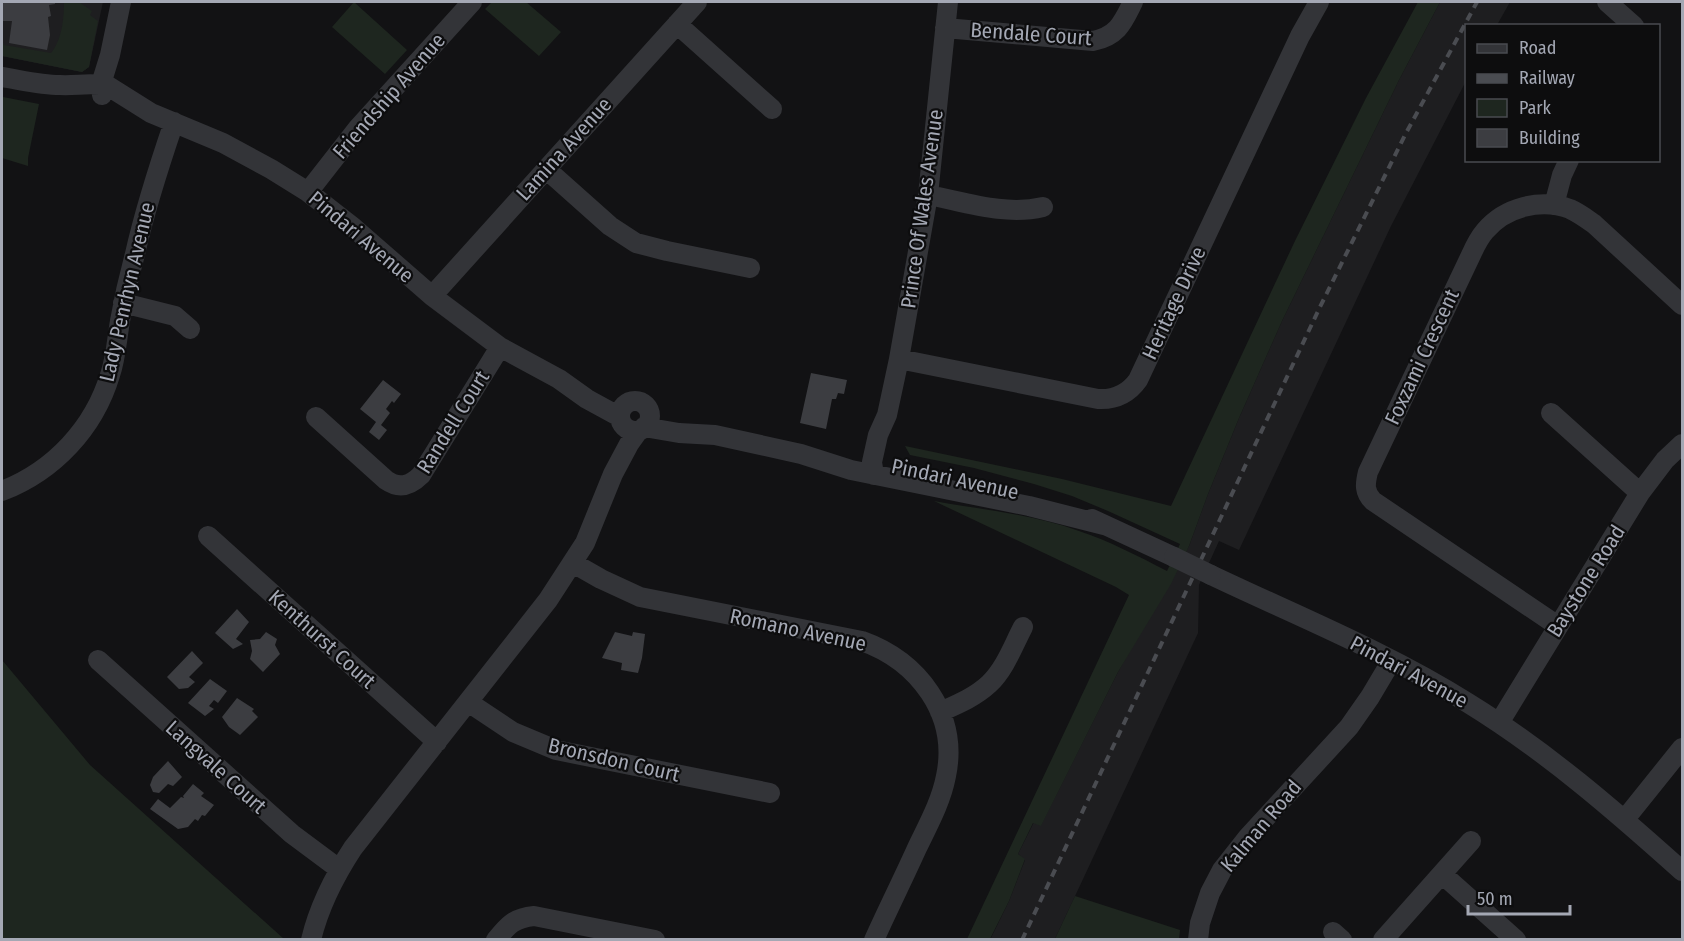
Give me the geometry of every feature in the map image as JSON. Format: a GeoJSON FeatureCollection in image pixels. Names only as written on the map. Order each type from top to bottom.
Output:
{"type":"FeatureCollection","features":[{"type":"Feature","properties":{"kind":"street"},"geometry":{"type":"LineString","coordinates":[[104,89],[121,2]]}},
{"type":"Feature","properties":{"kind":"street","name":"Friendship Avenue"},"geometry":{"type":"LineString","coordinates":[[308,192],[358,128],[472,2]]}},
{"type":"Feature","properties":{"kind":"street","name":"Lamina Avenue"},"geometry":{"type":"LineString","coordinates":[[432,296],[697,2]]}},
{"type":"Feature","properties":{"kind":"street","name":"Prince Of Wales Avenue"},"geometry":{"type":"LineString","coordinates":[[876,466],[878,435],[887,416],[899,359],[928,195],[948,2]]}},
{"type":"Feature","properties":{"kind":"street","name":"Bendale Court"},"geometry":{"type":"LineString","coordinates":[[945,28],[1093,41],[1106,37],[1117,29],[1133,2]]}},
{"type":"Feature","properties":{"kind":"street","name":"Heritage Drive"},"geometry":{"type":"LineString","coordinates":[[899,359],[1098,399],[1113,398],[1126,393],[1138,380],[1300,36],[1319,2]]}},
{"type":"Feature","properties":{"kind":"street"},"geometry":{"type":"LineString","coordinates":[[1607,2],[1632,24]]}},
{"type":"Feature","properties":{"kind":"street"},"geometry":{"type":"LineString","coordinates":[[677,24],[772,109]]}},
{"type":"Feature","properties":{"kind":"street","name":"Pindari Avenue"},"geometry":{"type":"LineString","coordinates":[[2,77],[44,85],[74,96],[91,95],[104,89],[122,107],[151,113],[244,154],[308,192],[354,228],[432,296],[500,347],[559,379],[587,399],[634,419],[679,433],[715,435],[801,454],[851,470],[876,466],[1104,525],[1174,557],[1398,663],[1467,702],[1566,771],[1625,819],[1683,871]]}},
{"type":"Feature","properties":{"kind":"street","name":"Lady Penrhyn Avenue"},"geometry":{"type":"LineString","coordinates":[[2,491],[32,476],[51,463],[70,445],[95,412],[111,373],[123,303],[140,230],[174,122]]}},
{"type":"Feature","properties":{"kind":"street"},"geometry":{"type":"LineString","coordinates":[[1554,205],[1568,162]]}},
{"type":"Feature","properties":{"kind":"street"},"geometry":{"type":"LineString","coordinates":[[546,169],[610,226],[636,243],[667,252],[750,268]]}},
{"type":"Feature","properties":{"kind":"street"},"geometry":{"type":"LineString","coordinates":[[928,195],[1009,210],[1030,210],[1043,207]]}},
{"type":"Feature","properties":{"kind":"street","name":"Foxzami Crescent"},"geometry":{"type":"LineString","coordinates":[[1558,626],[1378,505],[1368,496],[1366,486],[1368,472],[1479,240],[1495,221],[1507,213],[1521,207],[1537,205],[1554,205],[1569,209],[1594,224],[1679,293]]}},
{"type":"Feature","properties":{"kind":"street"},"geometry":{"type":"LineString","coordinates":[[123,303],[175,316],[190,329]]}},
{"type":"Feature","properties":{"kind":"street","name":"Randell Court"},"geometry":{"type":"LineString","coordinates":[[316,417],[386,480],[398,486],[404,486],[421,475],[500,347]]}},
{"type":"Feature","properties":{"kind":"street"},"geometry":{"type":"LineString","coordinates":[[1551,413],[1640,493]]}},
{"type":"Feature","properties":{"kind":"street"},"geometry":{"type":"LineString","coordinates":[[311,939],[321,905],[339,868],[548,600],[573,563],[593,524],[634,419]]}},
{"type":"Feature","properties":{"kind":"street","name":"Baystone Road"},"geometry":{"type":"LineString","coordinates":[[1499,723],[1640,493],[1665,460],[1683,444]]}},
{"type":"Feature","properties":{"kind":"street","name":"Kenthurst Court"},"geometry":{"type":"LineString","coordinates":[[208,536],[436,742]]}},
{"type":"Feature","properties":{"kind":"street","name":"Romano Avenue"},"geometry":{"type":"LineString","coordinates":[[573,563],[640,597],[854,640],[890,653],[911,669],[931,694],[940,712],[945,727],[949,758],[943,790],[874,939]]}},
{"type":"Feature","properties":{"kind":"street"},"geometry":{"type":"LineString","coordinates":[[940,712],[968,699],[989,684],[1004,665],[1023,627]]}},
{"type":"Feature","properties":{"kind":"street","name":"Langvale Court"},"geometry":{"type":"LineString","coordinates":[[98,660],[292,834],[339,868]]}},
{"type":"Feature","properties":{"kind":"street","name":"Kalman Road"},"geometry":{"type":"LineString","coordinates":[[1198,939],[1200,923],[1210,893],[1232,855],[1349,727],[1380,699],[1398,663]]}},
{"type":"Feature","properties":{"kind":"street","name":"Bronsdon Court"},"geometry":{"type":"LineString","coordinates":[[468,702],[513,732],[556,750],[770,793]]}},
{"type":"Feature","properties":{"kind":"street"},"geometry":{"type":"LineString","coordinates":[[1625,819],[1683,748]]}},
{"type":"Feature","properties":{"kind":"street"},"geometry":{"type":"LineString","coordinates":[[1383,939],[1471,841]]}},
{"type":"Feature","properties":{"kind":"street"},"geometry":{"type":"LineString","coordinates":[[1442,874],[1504,935]]}},
{"type":"Feature","properties":{"kind":"street"},"geometry":{"type":"LineString","coordinates":[[496,939],[509,924],[534,916],[655,939]]}},
{"type":"Feature","properties":{"kind":"shaded area"},"geometry":{"type":"Polygon","coordinates":[[[2,2],[103,2],[89,67],[82,72],[2,56],[2,2]]]}},
{"type":"Feature","properties":{"kind":"shaded area"},"geometry":{"type":"Polygon","coordinates":[[[1440,2],[1510,2],[1498,24],[1465,24],[1465,83],[1391,226],[1239,550],[1219,541],[1199,585],[1198,633],[1055,939],[990,940],[1025,860],[1018,854],[1034,822],[1041,825],[1118,672],[1189,546],[1239,418],[1282,321],[1399,80],[1440,2]]]}},
{"type":"Feature","properties":{"kind":"green space"},"geometry":{"type":"Polygon","coordinates":[[[64,2],[79,2],[92,11],[90,15],[98,21],[89,67],[82,72],[2,56],[2,40],[4,45],[51,53],[60,35],[64,2]]]}},
{"type":"Feature","properties":{"kind":"green space"},"geometry":{"type":"Polygon","coordinates":[[[354,2],[407,50],[385,74],[332,27],[354,2]]]}},
{"type":"Feature","properties":{"kind":"green space"},"geometry":{"type":"Polygon","coordinates":[[[492,2],[526,2],[561,32],[539,56],[485,9],[492,2]]]}},
{"type":"Feature","properties":{"kind":"green space"},"geometry":{"type":"Polygon","coordinates":[[[1418,2],[1440,2],[1399,80],[1282,321],[1239,418],[1189,546],[1171,584],[1118,672],[1041,826],[1033,823],[1018,854],[1025,859],[1009,901],[990,939],[967,939],[1129,595],[934,501],[1025,516],[1061,525],[1112,544],[1167,571],[1180,544],[1072,496],[974,468],[910,455],[905,446],[1062,479],[1171,506],[1294,243],[1366,98],[1418,2]]]}},
{"type":"Feature","properties":{"kind":"green space"},"geometry":{"type":"Polygon","coordinates":[[[3,97],[39,104],[28,166],[2,158],[3,97]]]}},
{"type":"Feature","properties":{"kind":"green space"},"geometry":{"type":"Polygon","coordinates":[[[2,660],[90,765],[284,939],[2,939],[2,660]]]}},
{"type":"Feature","properties":{"kind":"green space"},"geometry":{"type":"Polygon","coordinates":[[[1075,896],[1180,930],[1179,939],[1055,939],[1075,896]]]}},
{"type":"Feature","properties":{"kind":"building"},"geometry":{"type":"Polygon","coordinates":[[[2,2],[55,2],[49,5],[51,16],[48,17],[50,35],[47,50],[9,43],[12,21],[2,21],[2,2]]]}},
{"type":"Feature","properties":{"kind":"building"},"geometry":{"type":"Polygon","coordinates":[[[811,373],[847,380],[844,394],[838,393],[836,399],[832,399],[826,429],[800,423],[811,373]]]}},
{"type":"Feature","properties":{"kind":"building"},"geometry":{"type":"Polygon","coordinates":[[[383,380],[401,394],[386,409],[390,413],[381,425],[387,430],[379,440],[369,432],[376,422],[360,409],[383,380]]]}},
{"type":"Feature","properties":{"kind":"building"},"geometry":{"type":"Polygon","coordinates":[[[237,609],[249,622],[236,639],[243,644],[233,649],[215,633],[237,609]]]}},
{"type":"Feature","properties":{"kind":"building"},"geometry":{"type":"Polygon","coordinates":[[[266,632],[277,639],[275,645],[280,654],[263,672],[250,659],[252,651],[250,640],[260,639],[266,632]]]}},
{"type":"Feature","properties":{"kind":"building"},"geometry":{"type":"Polygon","coordinates":[[[615,632],[632,636],[633,632],[645,634],[638,673],[621,670],[622,663],[602,658],[615,632]]]}},
{"type":"Feature","properties":{"kind":"building"},"geometry":{"type":"Polygon","coordinates":[[[192,651],[203,663],[189,677],[195,682],[188,688],[179,689],[167,677],[192,651]]]}},
{"type":"Feature","properties":{"kind":"building"},"geometry":{"type":"Polygon","coordinates":[[[210,679],[227,691],[218,703],[214,700],[209,706],[214,709],[205,716],[188,703],[210,679]]]}},
{"type":"Feature","properties":{"kind":"building"},"geometry":{"type":"Polygon","coordinates":[[[237,698],[254,709],[252,711],[258,717],[240,735],[229,727],[222,717],[237,698]]]}},
{"type":"Feature","properties":{"kind":"building"},"geometry":{"type":"Polygon","coordinates":[[[168,761],[182,777],[173,786],[168,784],[159,793],[153,792],[150,785],[153,777],[168,761]]]}},
{"type":"Feature","properties":{"kind":"building"},"geometry":{"type":"Polygon","coordinates":[[[193,784],[204,793],[201,796],[214,805],[205,816],[202,815],[198,821],[195,819],[188,827],[178,829],[150,809],[158,799],[170,808],[181,797],[184,798],[183,796],[193,784]]]}},
{"type":"Feature","properties":{"kind":"railway"},"geometry":{"type":"LineString","coordinates":[[1465,24],[1477,2]]}},
{"type":"Feature","properties":{"kind":"railway"},"geometry":{"type":"LineString","coordinates":[[1022,940],[1319,309],[1405,135],[1465,24]]}}]}
